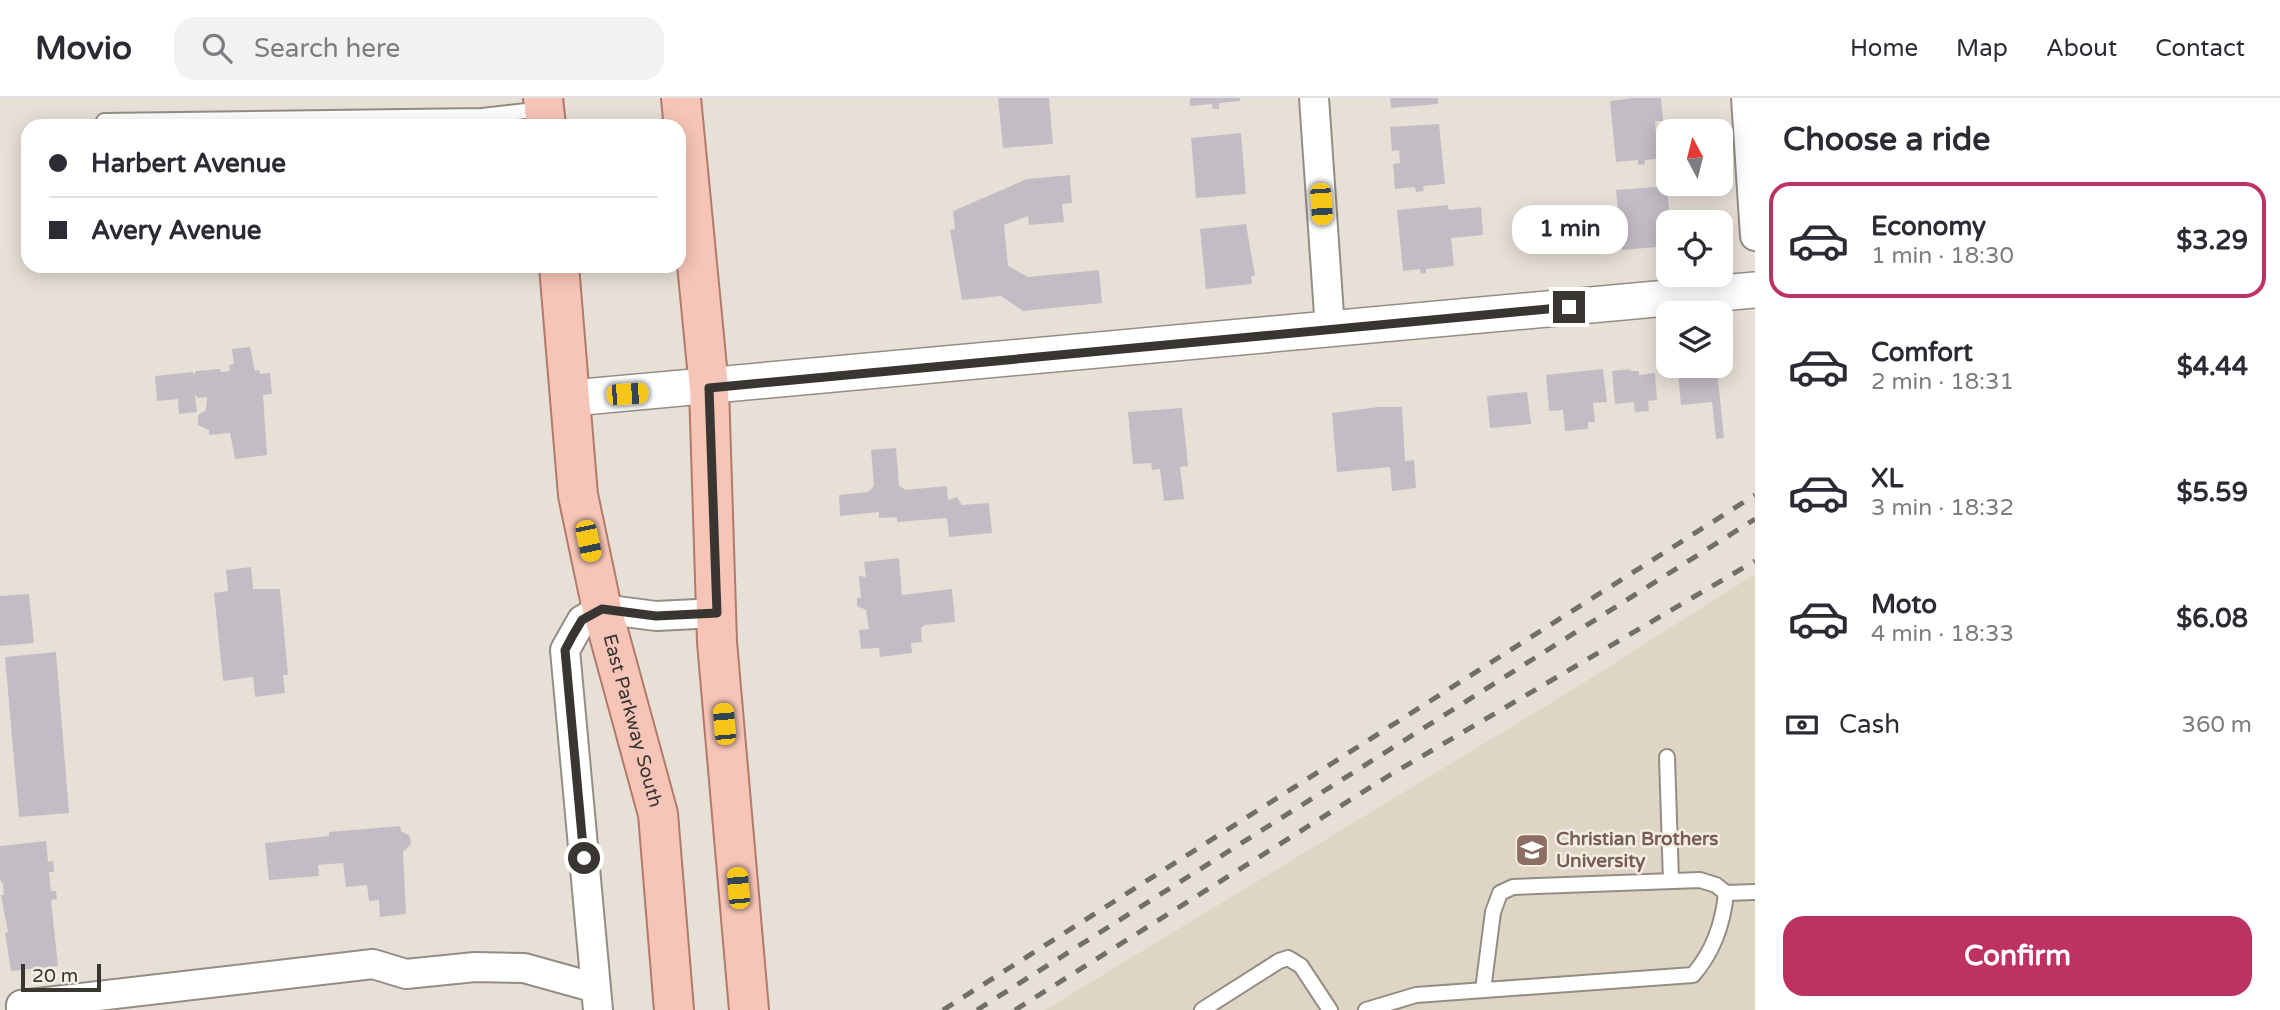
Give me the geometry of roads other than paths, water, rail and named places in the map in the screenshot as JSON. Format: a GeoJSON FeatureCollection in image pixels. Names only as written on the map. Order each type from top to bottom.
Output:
{"type":"FeatureCollection","features":[{"type":"Feature","properties":{"kind":"main road"},"geometry":{"type":"LineString","coordinates":[[681,98],[683,119]]}},
{"type":"Feature","properties":{"kind":"main road"},"geometry":{"type":"LineString","coordinates":[[686,150],[709,388],[717,613],[748,1010]]}},
{"type":"Feature","properties":{"kind":"main road","name":"East Parkway South"},"geometry":{"type":"LineString","coordinates":[[560,273],[578,495],[602,609],[658,814],[674,1010]]}},
{"type":"Feature","properties":{"kind":"street"},"geometry":{"type":"LineString","coordinates":[[1314,98],[1330,329]]}},
{"type":"Feature","properties":{"kind":"street"},"geometry":{"type":"LineString","coordinates":[[1746,98],[1755,236]]}},
{"type":"Feature","properties":{"kind":"street"},"geometry":{"type":"LineString","coordinates":[[572,398],[709,388],[1755,290]]}},
{"type":"Feature","properties":{"kind":"street"},"geometry":{"type":"LineString","coordinates":[[21,1008],[373,964],[406,974],[475,967],[523,968],[597,999],[565,650],[582,620],[602,609],[656,616],[717,613]]}},
{"type":"Feature","properties":{"kind":"lane"},"geometry":{"type":"LineString","coordinates":[[255,119],[482,116],[544,111]]}},
{"type":"Feature","properties":{"kind":"lane"},"geometry":{"type":"LineString","coordinates":[[1667,757],[1671,881]]}},
{"type":"Feature","properties":{"kind":"lane"},"geometry":{"type":"LineString","coordinates":[[1483,990],[1493,912],[1500,893],[1513,887],[1700,880],[1716,885],[1726,893],[1755,892]]}},
{"type":"Feature","properties":{"kind":"lane"},"geometry":{"type":"LineString","coordinates":[[1366,1010],[1416,995],[1693,975],[1706,960],[1723,916],[1726,893]]}},
{"type":"Feature","properties":{"kind":"lane"},"geometry":{"type":"LineString","coordinates":[[1202,1010],[1288,958],[1301,966],[1330,1010]]}},
{"type":"Feature","properties":{"kind":"railway"},"geometry":{"type":"LineString","coordinates":[[943,1010],[1755,495]]}},
{"type":"Feature","properties":{"kind":"railway"},"geometry":{"type":"LineString","coordinates":[[977,1010],[1755,519]]}},
{"type":"Feature","properties":{"kind":"railway"},"geometry":{"type":"LineString","coordinates":[[1015,1010],[1390,775],[1755,561]]}},
{"type":"Feature","properties":{"kind":"place","name":"Christian Brothers University"},"geometry":{"type":"Point","coordinates":[1532,850]}}]}
